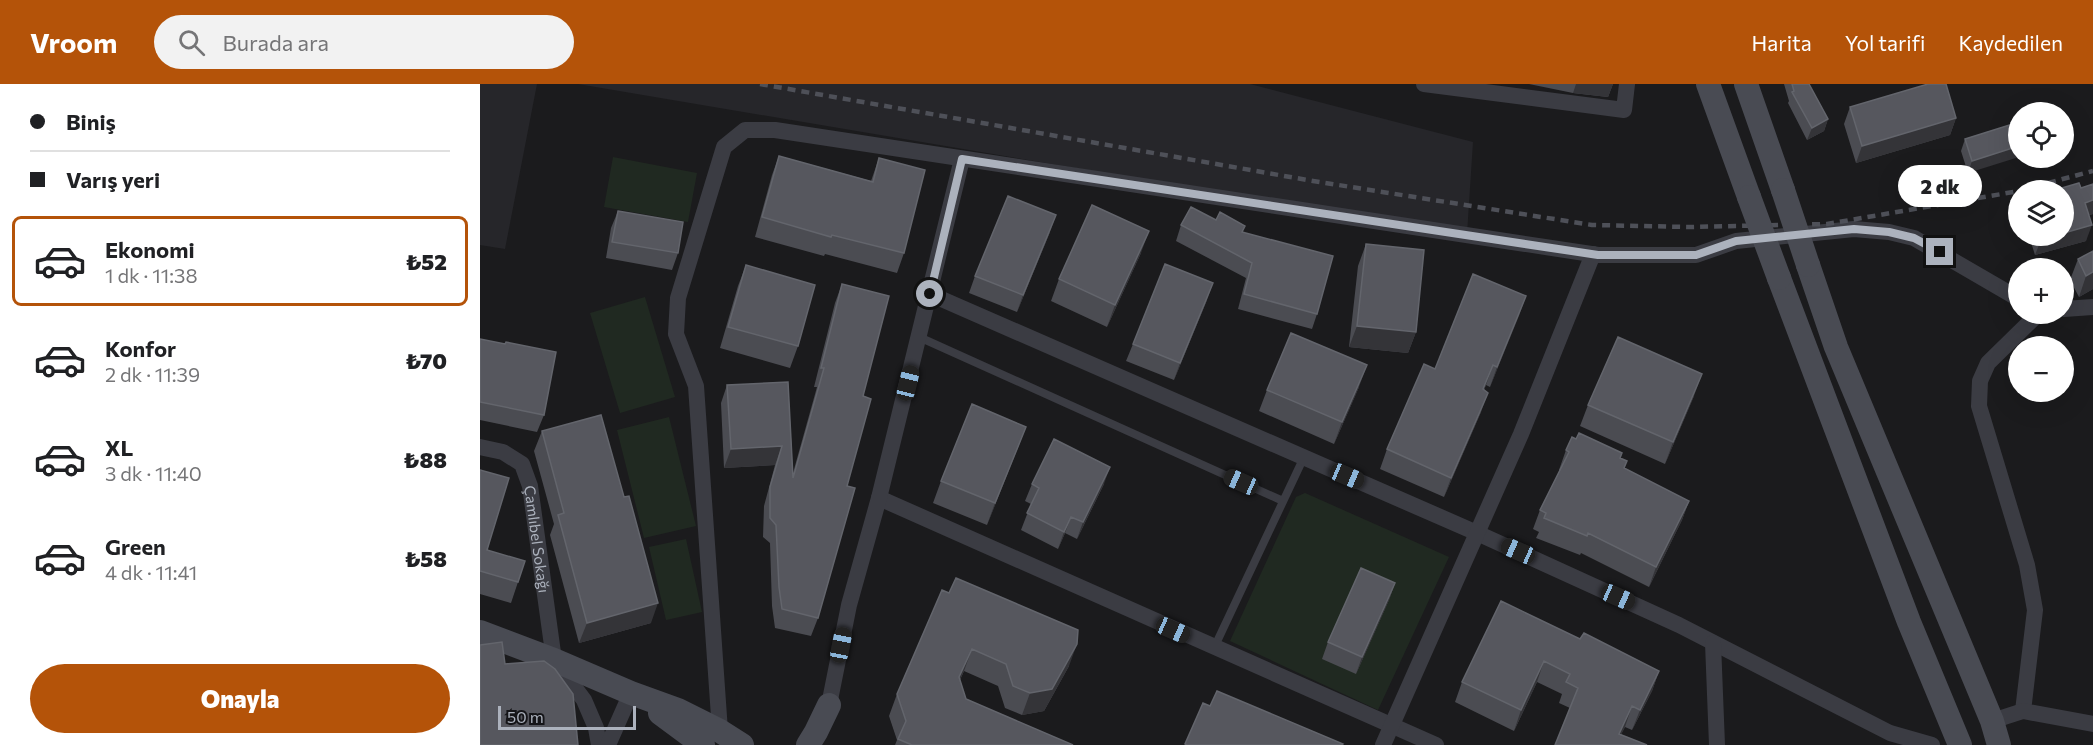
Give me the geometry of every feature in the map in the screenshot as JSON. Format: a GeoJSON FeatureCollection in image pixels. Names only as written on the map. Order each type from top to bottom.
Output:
{"type":"FeatureCollection","features":[{"type":"Feature","properties":{"kind":"main road"},"geometry":{"type":"LineString","coordinates":[[1708,84],[1909,622],[1960,745]]}},
{"type":"Feature","properties":{"kind":"main road"},"geometry":{"type":"LineString","coordinates":[[1746,84],[1836,347],[1992,721],[1999,745]]}},
{"type":"Feature","properties":{"kind":"main road"},"geometry":{"type":"LineString","coordinates":[[480,633],[678,710],[712,738],[742,745]]}},
{"type":"Feature","properties":{"kind":"main road"},"geometry":{"type":"LineString","coordinates":[[808,745],[828,705]]}},
{"type":"Feature","properties":{"kind":"main road"},"geometry":{"type":"LineString","coordinates":[[828,705],[830,745]]}},
{"type":"Feature","properties":{"kind":"street"},"geometry":{"type":"LineString","coordinates":[[1424,84],[1624,110],[1627,84]]}},
{"type":"Feature","properties":{"kind":"street"},"geometry":{"type":"LineString","coordinates":[[712,738],[696,386],[676,334],[678,298],[724,147],[745,130],[775,130],[1593,254],[1696,255],[1736,241],[1854,229],[1889,232],[1914,238],[2008,293]]}},
{"type":"Feature","properties":{"kind":"street"},"geometry":{"type":"LineString","coordinates":[[828,705],[849,605],[879,498],[962,159]]}},
{"type":"Feature","properties":{"kind":"street"},"geometry":{"type":"LineString","coordinates":[[1383,745],[1521,434],[1593,254]]}},
{"type":"Feature","properties":{"kind":"street"},"geometry":{"type":"LineString","coordinates":[[930,294],[1477,533],[1679,625],[1890,733],[1932,745]]}},
{"type":"Feature","properties":{"kind":"street"},"geometry":{"type":"LineString","coordinates":[[2074,308],[2093,307]]}},
{"type":"Feature","properties":{"kind":"street"},"geometry":{"type":"LineString","coordinates":[[2023,711],[2035,610],[2027,565],[1979,406],[1980,381],[1988,363],[2028,324]]}},
{"type":"Feature","properties":{"kind":"street","name":"Çamlıbel Sokağı"},"geometry":{"type":"LineString","coordinates":[[480,447],[503,452],[522,464],[530,486],[554,660]]}},
{"type":"Feature","properties":{"kind":"street"},"geometry":{"type":"LineString","coordinates":[[879,498],[1436,745]]}},
{"type":"Feature","properties":{"kind":"street"},"geometry":{"type":"LineString","coordinates":[[1713,643],[1717,745]]}},
{"type":"Feature","properties":{"kind":"street"},"geometry":{"type":"LineString","coordinates":[[554,660],[584,700],[596,728],[599,745]]}},
{"type":"Feature","properties":{"kind":"street"},"geometry":{"type":"LineString","coordinates":[[608,745],[631,693]]}},
{"type":"Feature","properties":{"kind":"street"},"geometry":{"type":"LineString","coordinates":[[1992,721],[2023,711],[2093,724]]}},
{"type":"Feature","properties":{"kind":"lane"},"geometry":{"type":"LineString","coordinates":[[919,337],[1283,501]]}},
{"type":"Feature","properties":{"kind":"lane"},"geometry":{"type":"LineString","coordinates":[[1214,648],[1304,458]]}},
{"type":"Feature","properties":{"kind":"shaded area"},"geometry":{"type":"Polygon","coordinates":[[[480,84],[537,84],[505,249],[480,245],[480,84]]]}},
{"type":"Feature","properties":{"kind":"shaded area"},"geometry":{"type":"Polygon","coordinates":[[[578,84],[1250,84],[1473,142],[1467,234],[578,84]]]}},
{"type":"Feature","properties":{"kind":"shaded area"},"geometry":{"type":"Polygon","coordinates":[[[613,157],[697,173],[688,222],[604,207],[613,157]]]}},
{"type":"Feature","properties":{"kind":"shaded area"},"geometry":{"type":"Polygon","coordinates":[[[645,297],[675,397],[620,413],[590,313],[645,297]]]}},
{"type":"Feature","properties":{"kind":"shaded area"},"geometry":{"type":"Polygon","coordinates":[[[669,417],[696,526],[644,538],[617,430],[669,417]]]}},
{"type":"Feature","properties":{"kind":"shaded area"},"geometry":{"type":"Polygon","coordinates":[[[1305,493],[1449,557],[1378,710],[1230,641],[1296,497],[1305,493]]]}},
{"type":"Feature","properties":{"kind":"shaded area"},"geometry":{"type":"Polygon","coordinates":[[[686,539],[702,612],[666,620],[649,547],[686,539]]]}},
{"type":"Feature","properties":{"kind":"building"},"geometry":{"type":"Polygon","coordinates":[[[1792,84],[1809,84],[1828,119],[1812,128],[1792,92],[1794,91],[1792,84]]]}},
{"type":"Feature","properties":{"kind":"building"},"geometry":{"type":"Polygon","coordinates":[[[1928,84],[1946,84],[1956,118],[1862,146],[1850,107],[1928,84]]]}},
{"type":"Feature","properties":{"kind":"building"},"geometry":{"type":"Polygon","coordinates":[[[2008,125],[2008,150],[1972,161],[1965,139],[2008,125]]]}},
{"type":"Feature","properties":{"kind":"building"},"geometry":{"type":"Polygon","coordinates":[[[779,156],[873,182],[879,158],[925,170],[904,253],[832,235],[831,237],[762,217],[779,156]]]}},
{"type":"Feature","properties":{"kind":"building"},"geometry":{"type":"Polygon","coordinates":[[[2079,183],[2081,188],[2093,184],[2093,200],[2085,203],[2092,225],[2074,230],[2074,184],[2079,183]]]}},
{"type":"Feature","properties":{"kind":"building"},"geometry":{"type":"Polygon","coordinates":[[[1008,196],[1056,215],[1023,295],[975,276],[1008,196]]]}},
{"type":"Feature","properties":{"kind":"building"},"geometry":{"type":"Polygon","coordinates":[[[1092,205],[1149,231],[1115,305],[1059,279],[1092,205]]]}},
{"type":"Feature","properties":{"kind":"building"},"geometry":{"type":"Polygon","coordinates":[[[1191,207],[1216,220],[1220,212],[1245,226],[1242,232],[1333,256],[1317,314],[1244,294],[1252,263],[1181,225],[1191,207]]]}},
{"type":"Feature","properties":{"kind":"building"},"geometry":{"type":"Polygon","coordinates":[[[618,211],[683,222],[678,253],[612,242],[618,211]]]}},
{"type":"Feature","properties":{"kind":"building"},"geometry":{"type":"Polygon","coordinates":[[[1366,244],[1424,250],[1416,332],[1357,326],[1366,244]]]}},
{"type":"Feature","properties":{"kind":"building"},"geometry":{"type":"Polygon","coordinates":[[[2093,251],[2093,272],[2086,276],[2078,259],[2093,251]]]}},
{"type":"Feature","properties":{"kind":"building"},"geometry":{"type":"Polygon","coordinates":[[[1165,264],[1213,283],[1180,363],[1133,344],[1165,264]]]}},
{"type":"Feature","properties":{"kind":"building"},"geometry":{"type":"Polygon","coordinates":[[[746,265],[815,285],[798,346],[728,327],[746,265]]]}},
{"type":"Feature","properties":{"kind":"building"},"geometry":{"type":"Polygon","coordinates":[[[1473,274],[1526,296],[1497,367],[1493,365],[1483,389],[1488,393],[1451,478],[1387,449],[1424,364],[1435,369],[1473,274]]]}},
{"type":"Feature","properties":{"kind":"building"},"geometry":{"type":"Polygon","coordinates":[[[842,284],[889,296],[863,396],[871,399],[847,486],[855,488],[818,618],[782,609],[776,525],[770,518],[770,487],[782,446],[731,449],[727,385],[788,382],[793,478],[824,368],[821,368],[842,284]]]}},
{"type":"Feature","properties":{"kind":"building"},"geometry":{"type":"Polygon","coordinates":[[[1291,333],[1367,365],[1342,422],[1267,390],[1291,333]]]}},
{"type":"Feature","properties":{"kind":"building"},"geometry":{"type":"Polygon","coordinates":[[[1618,337],[1702,374],[1673,442],[1588,405],[1618,337]]]}},
{"type":"Feature","properties":{"kind":"building"},"geometry":{"type":"Polygon","coordinates":[[[480,339],[556,352],[544,415],[480,402],[480,339]]]}},
{"type":"Feature","properties":{"kind":"building"},"geometry":{"type":"Polygon","coordinates":[[[972,404],[1026,427],[995,503],[941,481],[972,404]]]}},
{"type":"Feature","properties":{"kind":"building"},"geometry":{"type":"Polygon","coordinates":[[[601,415],[624,497],[629,496],[658,603],[587,623],[558,515],[564,513],[542,431],[601,415]]]}},
{"type":"Feature","properties":{"kind":"building"},"geometry":{"type":"Polygon","coordinates":[[[1579,433],[1622,453],[1620,458],[1627,461],[1624,468],[1689,501],[1656,567],[1588,533],[1587,536],[1544,518],[1546,513],[1540,510],[1569,452],[1566,450],[1572,437],[1576,439],[1579,433]]]}},
{"type":"Feature","properties":{"kind":"building"},"geometry":{"type":"Polygon","coordinates":[[[1054,439],[1110,467],[1083,522],[1071,517],[1064,532],[1027,513],[1039,488],[1032,484],[1054,439]]]}},
{"type":"Feature","properties":{"kind":"building"},"geometry":{"type":"Polygon","coordinates":[[[480,470],[509,478],[487,550],[525,561],[518,582],[480,571],[480,470]]]}},
{"type":"Feature","properties":{"kind":"building"},"geometry":{"type":"Polygon","coordinates":[[[1361,568],[1395,583],[1362,657],[1328,642],[1361,568]]]}},
{"type":"Feature","properties":{"kind":"building"},"geometry":{"type":"Polygon","coordinates":[[[956,578],[1078,630],[1077,644],[1052,689],[1030,693],[1013,686],[1006,664],[972,649],[959,677],[966,699],[1073,745],[912,745],[898,739],[906,721],[897,694],[942,590],[949,593],[956,578]]]}},
{"type":"Feature","properties":{"kind":"building"},"geometry":{"type":"Polygon","coordinates":[[[1501,601],[1580,639],[1584,633],[1659,671],[1640,710],[1632,706],[1619,734],[1647,745],[1555,745],[1578,688],[1566,682],[1570,674],[1544,661],[1521,710],[1462,682],[1501,601]]]}},
{"type":"Feature","properties":{"kind":"building"},"geometry":{"type":"Polygon","coordinates":[[[502,642],[505,664],[544,661],[555,669],[573,694],[578,745],[480,745],[480,645],[502,642]]]}},
{"type":"Feature","properties":{"kind":"building"},"geometry":{"type":"Polygon","coordinates":[[[1217,691],[1343,744],[1185,744],[1203,703],[1210,706],[1217,691]]]}},
{"type":"Feature","properties":{"kind":"railway"},"geometry":{"type":"LineString","coordinates":[[760,84],[1313,181],[1592,225],[1689,227],[1827,224],[2008,193]]}},
{"type":"Feature","properties":{"kind":"railway"},"geometry":{"type":"LineString","coordinates":[[2059,180],[2093,171]]}},
{"type":"Feature","properties":{"kind":"route"},"geometry":{"type":"LineString","coordinates":[[930,294],[962,159],[1598,255],[1696,255],[1736,241],[1854,229],[1889,232],[1914,238],[1940,252]]}}]}
